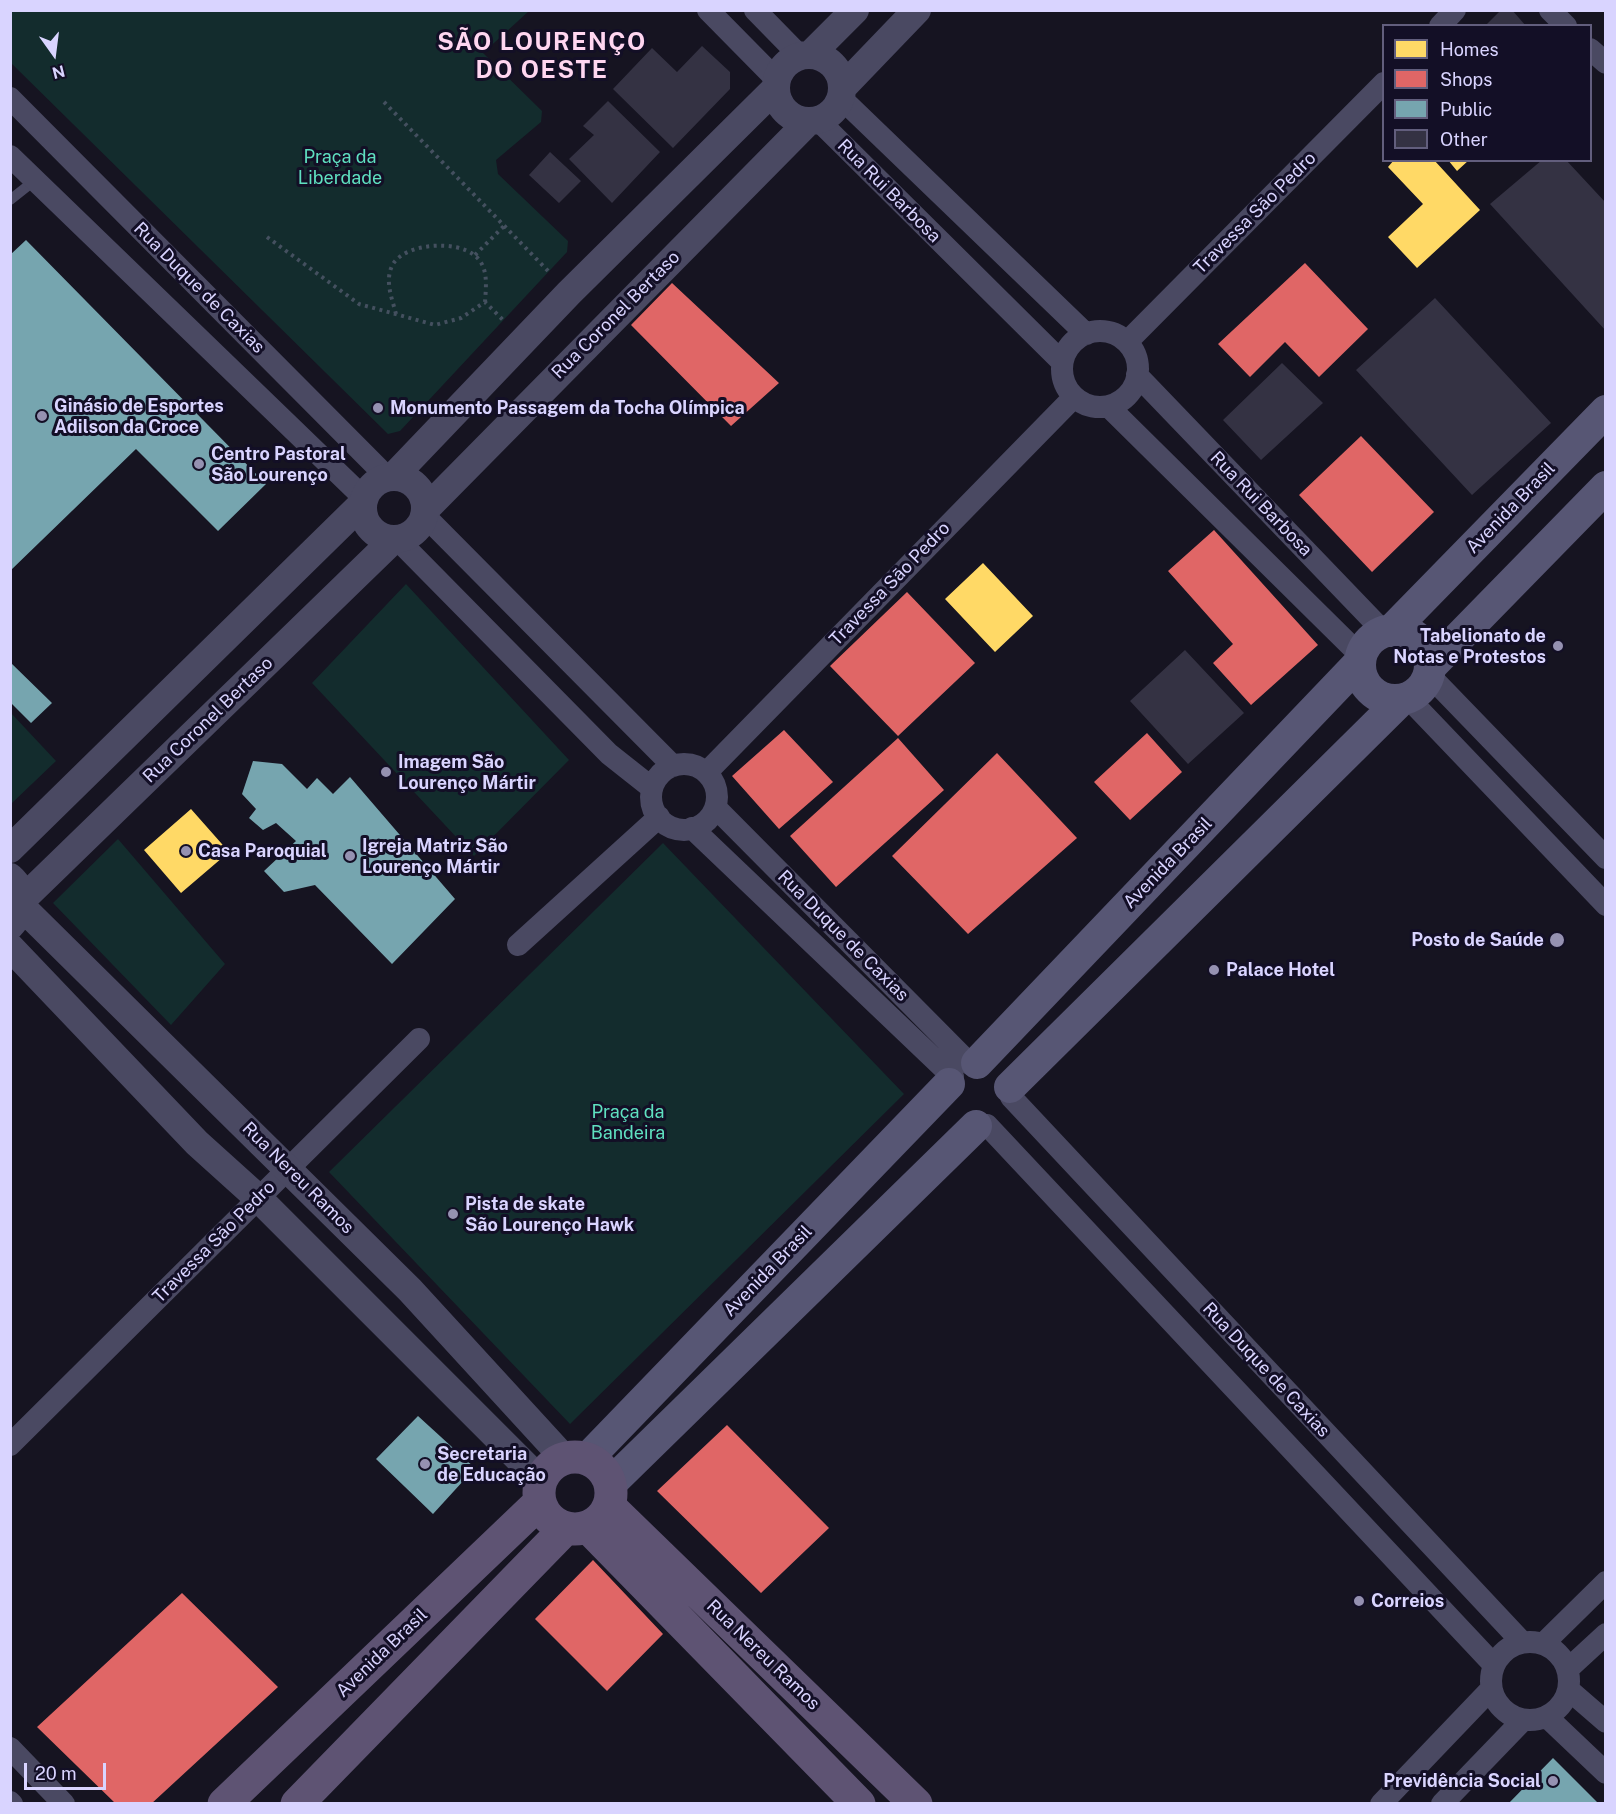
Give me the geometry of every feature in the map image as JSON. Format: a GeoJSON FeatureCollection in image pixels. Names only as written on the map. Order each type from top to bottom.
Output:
{"type":"FeatureCollection","features":[{"type":"Feature","properties":{"kind":"main road","name":"Avenida Brasil"},"geometry":{"type":"LineString","coordinates":[[1388,632],[1605,411]]}},
{"type":"Feature","properties":{"kind":"main road"},"geometry":{"type":"LineString","coordinates":[[297,1803],[982,1125],[1003,1115],[1010,1092],[1417,685],[1605,487]]}},
{"type":"Feature","properties":{"kind":"main road"},"geometry":{"type":"LineString","coordinates":[[1388,632],[1403,632],[1423,644],[1417,685],[1380,697],[1371,691],[1361,673],[1361,659],[1366,646],[1388,632]]}},
{"type":"Feature","properties":{"kind":"main road","name":"Avenida Brasil"},"geometry":{"type":"LineString","coordinates":[[575,1458],[962,1072],[1361,659]]}},
{"type":"Feature","properties":{"kind":"main road"},"geometry":{"type":"LineString","coordinates":[[982,1125],[967,1123],[952,1111],[948,1093],[962,1072],[986,1064],[1001,1072],[1010,1092]]}},
{"type":"Feature","properties":{"kind":"main road"},"geometry":{"type":"LineString","coordinates":[[575,1458],[605,1473],[593,1511],[554,1523],[545,1514],[540,1492],[546,1470],[575,1458]]}},
{"type":"Feature","properties":{"kind":"main road","name":"Avenida Brasil"},"geometry":{"type":"LineString","coordinates":[[224,1803],[540,1492]]}},
{"type":"Feature","properties":{"kind":"main road","name":"Rua Nereu Ramos"},"geometry":{"type":"LineString","coordinates":[[593,1511],[859,1803]]}},
{"type":"Feature","properties":{"kind":"main road","name":"Rua Nereu Ramos"},"geometry":{"type":"LineString","coordinates":[[593,1511],[916,1803]]}},
{"type":"Feature","properties":{"kind":"street"},"geometry":{"type":"LineString","coordinates":[[708,10],[776,84],[782,108],[798,120],[813,121],[828,116],[842,93],[917,10]]}},
{"type":"Feature","properties":{"kind":"street"},"geometry":{"type":"LineString","coordinates":[[755,10],[805,55],[829,62],[841,78],[842,93]]}},
{"type":"Feature","properties":{"kind":"street"},"geometry":{"type":"LineString","coordinates":[[10,849],[363,501],[373,485],[390,477],[776,84],[789,61],[805,55],[855,10]]}},
{"type":"Feature","properties":{"kind":"street"},"geometry":{"type":"LineString","coordinates":[[1442,24],[1455,10]]}},
{"type":"Feature","properties":{"kind":"street"},"geometry":{"type":"LineString","coordinates":[[1550,10],[1564,24]]}},
{"type":"Feature","properties":{"kind":"street"},"geometry":{"type":"LineString","coordinates":[[1592,51],[1605,63]]}},
{"type":"Feature","properties":{"kind":"street","name":"Travessa São Pedro"},"geometry":{"type":"LineString","coordinates":[[1127,342],[1382,84]]}},
{"type":"Feature","properties":{"kind":"street","name":"Rua Rui Barbosa"},"geometry":{"type":"LineString","coordinates":[[842,93],[1086,334]]}},
{"type":"Feature","properties":{"kind":"street","name":"Rua Duque de Caxias"},"geometry":{"type":"LineString","coordinates":[[10,98],[390,477]]}},
{"type":"Feature","properties":{"kind":"street","name":"Rua Rui Barbosa"},"geometry":{"type":"LineString","coordinates":[[813,121],[1062,362]]}},
{"type":"Feature","properties":{"kind":"street","name":"Rua Coronel Bertaso"},"geometry":{"type":"LineString","coordinates":[[425,512],[813,121]]}},
{"type":"Feature","properties":{"kind":"street","name":"Rua Duque de Caxias"},"geometry":{"type":"LineString","coordinates":[[10,156],[34,182],[363,501]]}},
{"type":"Feature","properties":{"kind":"street"},"geometry":{"type":"LineString","coordinates":[[1107,332],[1127,342],[1138,363],[1137,375],[1128,395],[1109,406],[1096,407],[1074,397],[1066,387],[1062,362],[1075,340],[1086,334],[1107,332]]}},
{"type":"Feature","properties":{"kind":"street","name":"Rua Rui Barbosa"},"geometry":{"type":"LineString","coordinates":[[1137,375],[1388,632]]}},
{"type":"Feature","properties":{"kind":"street","name":"Travessa São Pedro"},"geometry":{"type":"LineString","coordinates":[[707,772],[1074,397]]}},
{"type":"Feature","properties":{"kind":"street","name":"Rua Rui Barbosa"},"geometry":{"type":"LineString","coordinates":[[1109,406],[1361,659]]}},
{"type":"Feature","properties":{"kind":"street"},"geometry":{"type":"LineString","coordinates":[[390,477],[410,481],[416,487],[421,494],[425,512],[673,766]]}},
{"type":"Feature","properties":{"kind":"street"},"geometry":{"type":"LineString","coordinates":[[363,501],[362,512],[369,528],[384,538],[395,540],[415,531],[425,512]]}},
{"type":"Feature","properties":{"kind":"street"},"geometry":{"type":"LineString","coordinates":[[395,540],[609,754],[652,788]]}},
{"type":"Feature","properties":{"kind":"street","name":"Rua Coronel Bertaso"},"geometry":{"type":"LineString","coordinates":[[16,902],[395,540]]}},
{"type":"Feature","properties":{"kind":"street"},"geometry":{"type":"LineString","coordinates":[[1417,685],[1605,858]]}},
{"type":"Feature","properties":{"kind":"street"},"geometry":{"type":"LineString","coordinates":[[1417,685],[1605,905]]}},
{"type":"Feature","properties":{"kind":"street"},"geometry":{"type":"LineString","coordinates":[[691,764],[707,772],[717,789],[716,808],[702,824],[692,828],[676,828],[659,817],[651,798],[652,788],[657,778],[673,766],[691,764]]}},
{"type":"Feature","properties":{"kind":"street","name":"Rua Duque de Caxias"},"geometry":{"type":"LineString","coordinates":[[716,808],[962,1072]]}},
{"type":"Feature","properties":{"kind":"street"},"geometry":{"type":"LineString","coordinates":[[518,945],[659,817]]}},
{"type":"Feature","properties":{"kind":"street","name":"Rua Duque de Caxias"},"geometry":{"type":"LineString","coordinates":[[692,828],[962,1072]]}},
{"type":"Feature","properties":{"kind":"street","name":"Rua Nereu Ramos"},"geometry":{"type":"LineString","coordinates":[[16,902],[288,1167],[575,1458]]}},
{"type":"Feature","properties":{"kind":"street"},"geometry":{"type":"LineString","coordinates":[[10,946],[198,1143],[258,1198],[376,1319],[540,1492]]}},
{"type":"Feature","properties":{"kind":"street","name":"Travessa São Pedro"},"geometry":{"type":"LineString","coordinates":[[10,1445],[288,1167],[419,1040]]}},
{"type":"Feature","properties":{"kind":"street","name":"Rua Duque de Caxias"},"geometry":{"type":"LineString","coordinates":[[1010,1092],[1533,1643]]}},
{"type":"Feature","properties":{"kind":"street","name":"Rua Duque de Caxias"},"geometry":{"type":"LineString","coordinates":[[982,1125],[1494,1665]]}},
{"type":"Feature","properties":{"kind":"street"},"geometry":{"type":"LineString","coordinates":[[376,1319],[410,1290]]}},
{"type":"Feature","properties":{"kind":"street"},"geometry":{"type":"LineString","coordinates":[[1605,1582],[1533,1643],[1510,1647],[1494,1665],[1491,1689],[1502,1709],[1523,1720],[1547,1717],[1557,1711],[1569,1680],[1605,1634]]}},
{"type":"Feature","properties":{"kind":"street"},"geometry":{"type":"LineString","coordinates":[[1533,1643],[1559,1653],[1569,1680],[1605,1722]]}},
{"type":"Feature","properties":{"kind":"street"},"geometry":{"type":"LineString","coordinates":[[1381,1803],[1491,1689]]}},
{"type":"Feature","properties":{"kind":"street"},"geometry":{"type":"LineString","coordinates":[[1547,1717],[1605,1773]]}},
{"type":"Feature","properties":{"kind":"street"},"geometry":{"type":"LineString","coordinates":[[1442,1803],[1523,1720]]}},
{"type":"Feature","properties":{"kind":"street"},"geometry":{"type":"LineString","coordinates":[[10,1748],[64,1803]]}},
{"type":"Feature","properties":{"kind":"lane"},"geometry":{"type":"LineString","coordinates":[[10,200],[34,182]]}},
{"type":"Feature","properties":{"kind":"path"},"geometry":{"type":"LineString","coordinates":[[384,102],[569,294]]}},
{"type":"Feature","properties":{"kind":"path"},"geometry":{"type":"LineString","coordinates":[[474,255],[504,226]]}},
{"type":"Feature","properties":{"kind":"path"},"geometry":{"type":"LineString","coordinates":[[267,237],[359,304],[435,325],[461,318],[485,302]]}},
{"type":"Feature","properties":{"kind":"path"},"geometry":{"type":"LineString","coordinates":[[396,314],[388,283],[394,263],[412,250],[445,244],[474,255],[487,277],[485,302],[523,341]]}},
{"type":"Feature","properties":{"kind":"green space","name":"Praça da Liberdade"},"geometry":{"type":"Polygon","coordinates":[[[10,11],[529,11],[483,53],[542,111],[541,122],[496,160],[498,174],[568,241],[567,252],[400,431],[388,434],[11,63],[10,11]]]}},
{"type":"Feature","properties":{"kind":"green space"},"geometry":{"type":"Polygon","coordinates":[[[406,584],[569,760],[474,856],[312,683],[406,584]]]}},
{"type":"Feature","properties":{"kind":"green space"},"geometry":{"type":"Polygon","coordinates":[[[11,713],[56,761],[11,804],[11,713]]]}},
{"type":"Feature","properties":{"kind":"green space"},"geometry":{"type":"Polygon","coordinates":[[[118,839],[225,964],[171,1025],[53,903],[118,839]]]}},
{"type":"Feature","properties":{"kind":"green space","name":"Praça da Bandeira"},"geometry":{"type":"Polygon","coordinates":[[[663,843],[904,1094],[570,1424],[329,1172],[663,843]]]}},
{"type":"Feature","properties":{"kind":"building: Homes"},"geometry":{"type":"Polygon","coordinates":[[[1392,162],[1436,162],[1480,210],[1417,268],[1388,237],[1423,204],[1388,167],[1392,162]]]}},
{"type":"Feature","properties":{"kind":"building: Homes"},"geometry":{"type":"Polygon","coordinates":[[[1450,162],[1467,162],[1457,171],[1450,162]]]}},
{"type":"Feature","properties":{"kind":"building: Homes"},"geometry":{"type":"Polygon","coordinates":[[[983,563],[1033,616],[995,652],[945,599],[983,563]]]}},
{"type":"Feature","properties":{"kind":"building: Homes","name":"Casa Paroquial"},"geometry":{"type":"Polygon","coordinates":[[[191,809],[229,852],[181,893],[144,850],[191,809]]]}},
{"type":"Feature","properties":{"kind":"building: Shops"},"geometry":{"type":"Polygon","coordinates":[[[1305,263],[1368,329],[1319,377],[1285,342],[1250,377],[1218,344],[1305,263]]]}},
{"type":"Feature","properties":{"kind":"building: Shops"},"geometry":{"type":"Polygon","coordinates":[[[672,283],[779,383],[731,426],[631,325],[672,283]]]}},
{"type":"Feature","properties":{"kind":"building: Shops"},"geometry":{"type":"Polygon","coordinates":[[[1361,436],[1434,512],[1372,572],[1299,495],[1361,436]]]}},
{"type":"Feature","properties":{"kind":"building: Shops"},"geometry":{"type":"Polygon","coordinates":[[[1214,530],[1318,645],[1251,705],[1213,663],[1233,644],[1168,571],[1214,530]]]}},
{"type":"Feature","properties":{"kind":"building: Shops"},"geometry":{"type":"Polygon","coordinates":[[[907,592],[975,663],[898,736],[830,666],[907,592]]]}},
{"type":"Feature","properties":{"kind":"building: Shops"},"geometry":{"type":"Polygon","coordinates":[[[784,730],[833,782],[779,829],[732,776],[784,730]]]}},
{"type":"Feature","properties":{"kind":"building: Shops"},"geometry":{"type":"Polygon","coordinates":[[[1147,733],[1182,772],[1130,820],[1094,782],[1147,733]]]}},
{"type":"Feature","properties":{"kind":"building: Shops"},"geometry":{"type":"Polygon","coordinates":[[[898,738],[944,790],[836,887],[790,836],[898,738]]]}},
{"type":"Feature","properties":{"kind":"building: Shops"},"geometry":{"type":"Polygon","coordinates":[[[997,753],[1077,838],[968,934],[892,856],[997,753]]]}},
{"type":"Feature","properties":{"kind":"building: Shops"},"geometry":{"type":"Polygon","coordinates":[[[727,1425],[829,1528],[761,1593],[657,1491],[727,1425]]]}},
{"type":"Feature","properties":{"kind":"building: Shops"},"geometry":{"type":"Polygon","coordinates":[[[593,1560],[663,1634],[607,1691],[535,1619],[593,1560]]]}},
{"type":"Feature","properties":{"kind":"building: Shops"},"geometry":{"type":"Polygon","coordinates":[[[182,1593],[278,1687],[151,1804],[116,1804],[37,1727],[182,1593]]]}},
{"type":"Feature","properties":{"kind":"building: Public"},"geometry":{"type":"Polygon","coordinates":[[[26,240],[266,484],[218,531],[136,449],[10,571],[10,255],[26,240]]]}},
{"type":"Feature","properties":{"kind":"building: Public"},"geometry":{"type":"Polygon","coordinates":[[[10,662],[52,703],[31,723],[10,702],[10,662]]]}},
{"type":"Feature","properties":{"kind":"building: Public","name":"Igreja Matriz São Lourenço Mártir"},"geometry":{"type":"Polygon","coordinates":[[[253,761],[282,764],[307,789],[317,778],[333,794],[350,777],[455,899],[392,964],[315,885],[284,892],[264,871],[296,841],[276,823],[263,830],[249,818],[256,809],[242,794],[253,761]]]}},
{"type":"Feature","properties":{"kind":"building: Public","name":"Secretaria de Educação"},"geometry":{"type":"Polygon","coordinates":[[[418,1416],[475,1468],[433,1514],[376,1459],[418,1416]]]}},
{"type":"Feature","properties":{"kind":"building: Public","name":"Previdência Social"},"geometry":{"type":"Polygon","coordinates":[[[1553,1758],[1599,1804],[1508,1804],[1553,1758]]]}},
{"type":"Feature","properties":{"kind":"building: Other"},"geometry":{"type":"Polygon","coordinates":[[[1501,10],[1512,10],[1524,24],[1487,24],[1501,10]]]}},
{"type":"Feature","properties":{"kind":"building: Other"},"geometry":{"type":"Polygon","coordinates":[[[702,46],[730,72],[730,89],[673,148],[613,89],[652,48],[677,72],[702,46]]]}},
{"type":"Feature","properties":{"kind":"building: Other"},"geometry":{"type":"Polygon","coordinates":[[[608,101],[660,152],[612,203],[569,159],[594,135],[583,126],[608,101]]]}},
{"type":"Feature","properties":{"kind":"building: Other"},"geometry":{"type":"Polygon","coordinates":[[[550,152],[581,181],[559,203],[529,175],[550,152]]]}},
{"type":"Feature","properties":{"kind":"building: Other"},"geometry":{"type":"Polygon","coordinates":[[[1540,162],[1568,162],[1606,203],[1606,331],[1490,204],[1540,162]]]}},
{"type":"Feature","properties":{"kind":"building: Other"},"geometry":{"type":"Polygon","coordinates":[[[1435,298],[1551,423],[1472,495],[1356,370],[1435,298]]]}},
{"type":"Feature","properties":{"kind":"building: Other"},"geometry":{"type":"Polygon","coordinates":[[[1282,363],[1323,403],[1261,460],[1223,420],[1282,363]]]}},
{"type":"Feature","properties":{"kind":"building: Other"},"geometry":{"type":"Polygon","coordinates":[[[1185,650],[1244,713],[1188,764],[1130,701],[1185,650]]]}},
{"type":"Feature","properties":{"kind":"place","name":"Monumento Passagem da Tocha Olímpica"},"geometry":{"type":"Point","coordinates":[378,408]}},
{"type":"Feature","properties":{"kind":"place","name":"Ginásio de Esportes Adilson da Croce"},"geometry":{"type":"Point","coordinates":[42,416]}},
{"type":"Feature","properties":{"kind":"place","name":"Centro Pastoral São Lourenço"},"geometry":{"type":"Point","coordinates":[199,464]}},
{"type":"Feature","properties":{"kind":"place","name":"Tabelionato de Notas e Protestos"},"geometry":{"type":"Point","coordinates":[1558,646]}},
{"type":"Feature","properties":{"kind":"place","name":"Imagem São Lourenço Mártir"},"geometry":{"type":"Point","coordinates":[386,772]}},
{"type":"Feature","properties":{"kind":"place","name":"Casa Paroquial"},"geometry":{"type":"Point","coordinates":[186,851]}},
{"type":"Feature","properties":{"kind":"place","name":"Igreja Matriz São Lourenço Mártir"},"geometry":{"type":"Point","coordinates":[350,856]}},
{"type":"Feature","properties":{"kind":"place","name":"Posto de Saúde"},"geometry":{"type":"Point","coordinates":[1557,940]}},
{"type":"Feature","properties":{"kind":"place","name":"Palace Hotel"},"geometry":{"type":"Point","coordinates":[1214,970]}},
{"type":"Feature","properties":{"kind":"place","name":"Pista de skate São Lourenço Hawk"},"geometry":{"type":"Point","coordinates":[453,1214]}},
{"type":"Feature","properties":{"kind":"place","name":"Secretaria de Educação"},"geometry":{"type":"Point","coordinates":[425,1464]}},
{"type":"Feature","properties":{"kind":"place","name":"Correios"},"geometry":{"type":"Point","coordinates":[1359,1601]}},
{"type":"Feature","properties":{"kind":"place","name":"Previdência Social"},"geometry":{"type":"Point","coordinates":[1553,1781]}},
{"type":"Feature","properties":{"kind":"district","name":"SÃO LOURENÇO DO OESTE"},"geometry":{"type":"Point","coordinates":[542,57]}}]}
